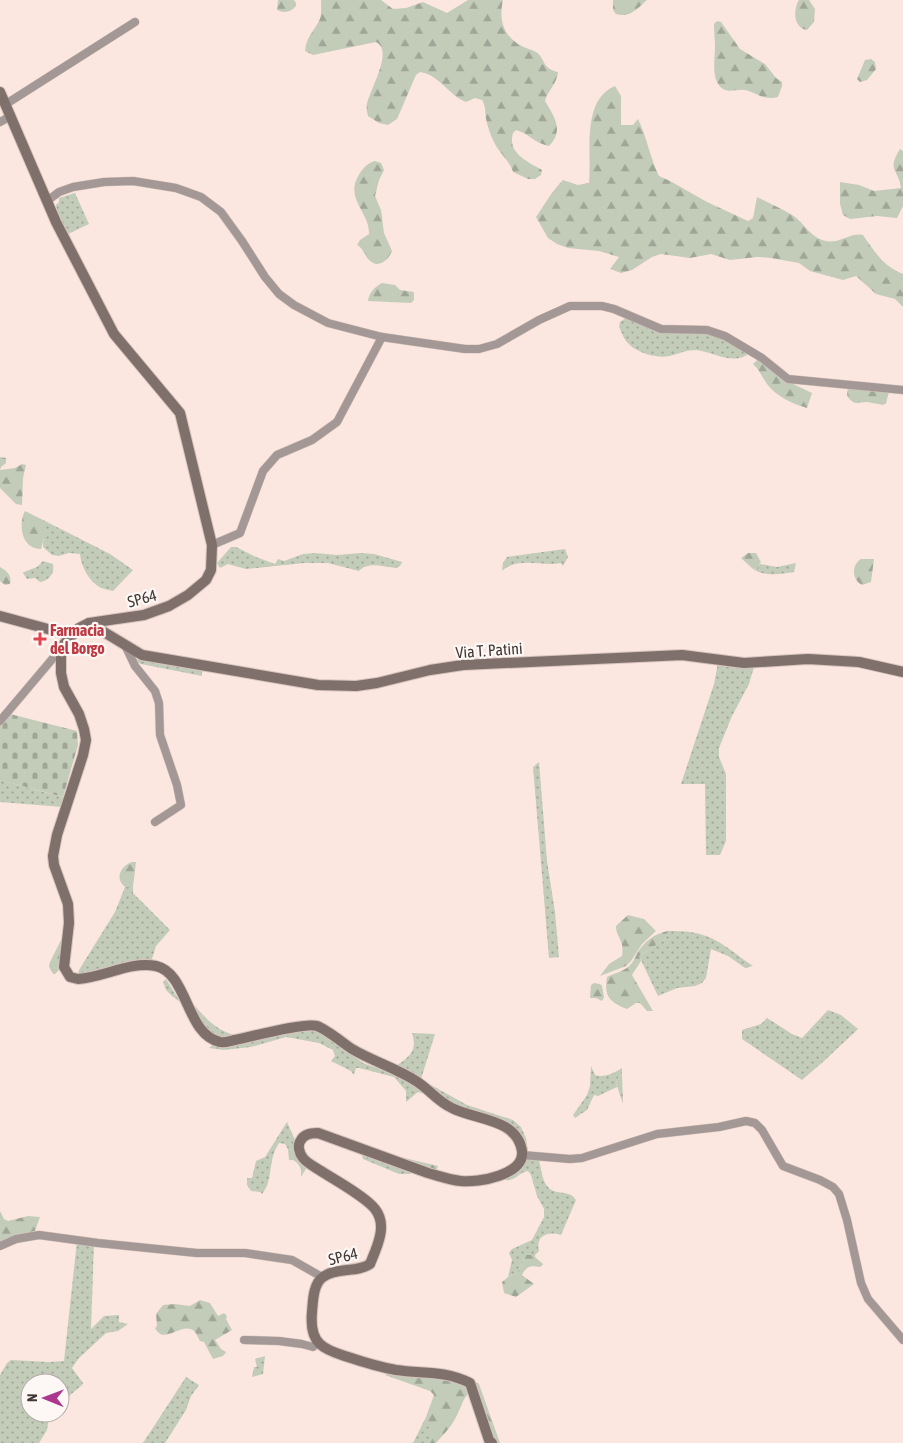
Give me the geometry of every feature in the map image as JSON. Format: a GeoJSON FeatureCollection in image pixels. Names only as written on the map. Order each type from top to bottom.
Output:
{"type":"FeatureCollection","features":[{"type":"Feature","properties":{"kind":"street"},"geometry":{"type":"LineString","coordinates":[[6,104],[135,22]]}},
{"type":"Feature","properties":{"kind":"street","name":"SP64"},"geometry":{"type":"LineString","coordinates":[[0,92],[56,222],[114,334],[180,413],[212,545],[212,570],[206,580],[188,595],[169,606],[144,615],[89,623],[70,635]]}},
{"type":"Feature","properties":{"kind":"street"},"geometry":{"type":"LineString","coordinates":[[0,122],[11,116]]}},
{"type":"Feature","properties":{"kind":"street"},"geometry":{"type":"LineString","coordinates":[[48,201],[59,192],[73,186],[133,181],[176,188],[201,197],[221,212],[242,240],[265,277],[279,294],[294,305],[328,323],[382,337],[465,349],[479,349],[497,344],[539,320],[570,306],[602,306],[661,329],[707,330],[725,336],[762,358],[788,379],[903,390]]}},
{"type":"Feature","properties":{"kind":"street"},"geometry":{"type":"LineString","coordinates":[[212,545],[240,533],[263,471],[277,455],[312,440],[337,422],[382,337]]}},
{"type":"Feature","properties":{"kind":"street"},"geometry":{"type":"LineString","coordinates":[[0,616],[70,635],[64,644],[61,673],[64,687],[79,714],[86,740],[84,755],[57,835],[54,856],[54,866],[68,904],[69,922],[64,967],[70,977],[85,978],[134,966],[159,967],[172,976],[198,1024],[207,1036],[221,1042],[297,1027],[316,1026],[354,1050],[417,1081],[443,1104],[505,1126],[514,1133],[520,1142],[522,1155],[570,1159],[582,1158],[657,1134],[719,1127],[746,1121],[755,1123],[762,1130],[783,1166],[820,1180],[833,1187],[839,1194],[847,1220],[861,1283],[868,1299],[903,1340]]}},
{"type":"Feature","properties":{"kind":"street","name":"Via T. Patini"},"geometry":{"type":"LineString","coordinates":[[89,623],[142,655],[318,685],[363,685],[430,670],[463,666],[682,655],[744,663],[808,659],[859,662],[903,672]]}},
{"type":"Feature","properties":{"kind":"street"},"geometry":{"type":"LineString","coordinates":[[125,645],[135,666],[155,691],[159,702],[160,735],[181,801],[181,805],[155,822]]}},
{"type":"Feature","properties":{"kind":"street"},"geometry":{"type":"LineString","coordinates":[[0,721],[54,657],[62,655]]}},
{"type":"Feature","properties":{"kind":"street","name":"SP64"},"geometry":{"type":"LineString","coordinates":[[318,1342],[314,1336],[311,1317],[315,1291],[322,1277],[331,1273],[360,1268],[370,1264],[378,1246],[381,1223],[375,1208],[360,1196],[309,1164],[301,1156],[299,1142],[302,1138],[308,1134],[318,1132],[446,1178],[461,1181],[479,1180],[510,1171],[516,1167],[522,1155]]}},
{"type":"Feature","properties":{"kind":"street"},"geometry":{"type":"LineString","coordinates":[[0,1246],[16,1239],[39,1235],[98,1243],[197,1252],[245,1252],[292,1260],[322,1277]]}},
{"type":"Feature","properties":{"kind":"street"},"geometry":{"type":"LineString","coordinates":[[244,1340],[279,1341],[313,1347],[318,1342],[327,1349],[367,1364],[397,1370],[450,1375],[470,1383],[489,1440],[492,1443]]}},
{"type":"Feature","properties":{"kind":"green space"},"geometry":{"type":"Polygon","coordinates":[[[278,0],[294,0],[296,6],[285,12],[277,10],[278,0]]]}},
{"type":"Feature","properties":{"kind":"green space"},"geometry":{"type":"Polygon","coordinates":[[[321,0],[381,0],[393,9],[406,8],[423,2],[447,13],[468,0],[503,0],[501,13],[503,25],[508,35],[518,44],[536,52],[546,66],[558,72],[545,101],[555,118],[557,129],[554,140],[549,146],[539,143],[520,131],[516,130],[513,133],[513,146],[516,151],[525,160],[542,170],[541,175],[535,179],[528,179],[513,172],[491,137],[482,100],[475,98],[466,102],[427,74],[420,72],[416,75],[397,119],[388,125],[379,123],[368,116],[367,104],[382,62],[383,53],[381,47],[376,42],[313,55],[305,51],[308,39],[320,19],[321,0]]]}},
{"type":"Feature","properties":{"kind":"green space"},"geometry":{"type":"Polygon","coordinates":[[[613,0],[647,0],[633,12],[621,15],[616,14],[613,10],[613,0]]]}},
{"type":"Feature","properties":{"kind":"green space"},"geometry":{"type":"Polygon","coordinates":[[[799,0],[809,0],[815,9],[814,22],[807,30],[802,29],[797,22],[795,13],[799,0]]]}},
{"type":"Feature","properties":{"kind":"green space"},"geometry":{"type":"Polygon","coordinates":[[[717,21],[721,22],[740,49],[765,64],[776,78],[782,82],[778,97],[767,98],[749,91],[727,91],[720,87],[714,71],[714,24],[717,21]]]}},
{"type":"Feature","properties":{"kind":"green space"},"geometry":{"type":"Polygon","coordinates":[[[871,59],[875,62],[876,69],[867,80],[860,82],[857,79],[865,60],[871,59]]]}},
{"type":"Feature","properties":{"kind":"green space"},"geometry":{"type":"Polygon","coordinates":[[[615,86],[621,96],[621,125],[633,125],[638,119],[659,176],[707,202],[748,221],[753,218],[757,197],[792,215],[820,239],[831,241],[854,235],[863,235],[875,253],[885,263],[903,274],[903,307],[895,299],[876,294],[856,276],[843,280],[810,271],[799,263],[757,257],[730,260],[711,254],[690,258],[661,254],[652,257],[632,270],[621,273],[610,269],[619,257],[599,251],[568,248],[548,238],[536,217],[563,180],[578,185],[589,183],[590,128],[593,115],[597,103],[604,93],[615,86]]]}},
{"type":"Feature","properties":{"kind":"green space"},"geometry":{"type":"Polygon","coordinates":[[[900,149],[903,151],[903,206],[897,218],[877,216],[850,219],[843,215],[840,204],[840,182],[859,185],[874,191],[901,188],[894,170],[894,162],[900,149]]]}},
{"type":"Feature","properties":{"kind":"green space"},"geometry":{"type":"Polygon","coordinates":[[[375,161],[381,163],[384,170],[375,196],[381,210],[384,233],[392,251],[386,260],[376,264],[372,263],[357,245],[360,240],[369,234],[366,218],[358,205],[354,190],[362,171],[368,164],[375,161]]]}},
{"type":"Feature","properties":{"kind":"green space"},"geometry":{"type":"Polygon","coordinates":[[[75,193],[89,224],[68,234],[56,205],[59,202],[59,198],[75,193]]]}},
{"type":"Feature","properties":{"kind":"green space"},"geometry":{"type":"Polygon","coordinates":[[[382,283],[395,285],[400,290],[414,292],[414,300],[411,303],[368,301],[373,290],[382,283]]]}},
{"type":"Feature","properties":{"kind":"green space"},"geometry":{"type":"Polygon","coordinates":[[[627,317],[656,330],[701,331],[724,338],[751,352],[738,358],[724,357],[696,350],[661,357],[654,356],[635,349],[626,341],[619,327],[620,322],[627,317]]]}},
{"type":"Feature","properties":{"kind":"green space"},"geometry":{"type":"Polygon","coordinates":[[[759,358],[793,384],[812,393],[807,408],[785,399],[767,384],[753,364],[759,358]]]}},
{"type":"Feature","properties":{"kind":"green space"},"geometry":{"type":"Polygon","coordinates":[[[849,387],[889,392],[886,403],[883,405],[867,402],[855,403],[848,396],[849,387]]]}},
{"type":"Feature","properties":{"kind":"green space"},"geometry":{"type":"Polygon","coordinates":[[[0,457],[6,458],[6,463],[0,470],[0,457]]]}},
{"type":"Feature","properties":{"kind":"green space"},"geometry":{"type":"Polygon","coordinates":[[[22,464],[26,465],[23,478],[22,505],[16,504],[0,488],[0,470],[15,468],[22,464]]]}},
{"type":"Feature","properties":{"kind":"green space"},"geometry":{"type":"Polygon","coordinates":[[[25,511],[45,521],[45,534],[41,549],[34,548],[25,540],[22,522],[25,511]]]}},
{"type":"Feature","properties":{"kind":"green space"},"geometry":{"type":"Polygon","coordinates":[[[45,521],[110,554],[133,570],[113,591],[101,588],[86,573],[80,554],[52,555],[43,547],[45,521]]]}},
{"type":"Feature","properties":{"kind":"green space"},"geometry":{"type":"Polygon","coordinates":[[[231,547],[236,547],[275,564],[278,559],[284,561],[303,554],[315,553],[337,555],[374,554],[402,562],[396,568],[371,565],[359,571],[328,563],[304,563],[246,569],[228,564],[220,568],[217,563],[231,547]]]}},
{"type":"Feature","properties":{"kind":"green space"},"geometry":{"type":"Polygon","coordinates":[[[565,549],[568,557],[563,566],[561,563],[523,563],[515,564],[502,571],[503,563],[507,557],[565,549]]]}},
{"type":"Feature","properties":{"kind":"green space"},"geometry":{"type":"Polygon","coordinates":[[[748,553],[756,553],[761,562],[757,568],[753,569],[741,558],[748,553]]]}},
{"type":"Feature","properties":{"kind":"green space"},"geometry":{"type":"Polygon","coordinates":[[[861,559],[874,559],[871,582],[862,585],[856,580],[854,572],[856,565],[861,559]]]}},
{"type":"Feature","properties":{"kind":"green space"},"geometry":{"type":"Polygon","coordinates":[[[43,561],[53,564],[51,576],[40,582],[35,578],[27,579],[23,573],[37,567],[43,561]]]}},
{"type":"Feature","properties":{"kind":"green space"},"geometry":{"type":"Polygon","coordinates":[[[796,563],[794,572],[784,574],[768,574],[753,569],[757,568],[760,564],[777,567],[796,563]]]}},
{"type":"Feature","properties":{"kind":"green space"},"geometry":{"type":"Polygon","coordinates":[[[0,567],[8,574],[10,584],[5,585],[0,581],[0,567]]]}},
{"type":"Feature","properties":{"kind":"green space"},"geometry":{"type":"Polygon","coordinates":[[[135,659],[202,670],[202,676],[141,664],[136,662],[135,659]]]}},
{"type":"Feature","properties":{"kind":"green space"},"geometry":{"type":"Polygon","coordinates":[[[718,663],[754,667],[749,684],[732,716],[719,748],[719,757],[726,774],[726,841],[720,855],[706,855],[705,784],[681,784],[714,684],[718,663]]]}},
{"type":"Feature","properties":{"kind":"green space"},"geometry":{"type":"Polygon","coordinates":[[[10,714],[77,731],[78,745],[63,797],[0,780],[0,724],[10,714]]]}},
{"type":"Feature","properties":{"kind":"green space"},"geometry":{"type":"Polygon","coordinates":[[[539,762],[547,861],[555,912],[559,957],[549,958],[533,767],[539,762]]]}},
{"type":"Feature","properties":{"kind":"green space"},"geometry":{"type":"Polygon","coordinates":[[[0,780],[66,798],[63,807],[0,802],[0,780]]]}},
{"type":"Feature","properties":{"kind":"green space"},"geometry":{"type":"Polygon","coordinates":[[[132,862],[136,862],[133,887],[125,887],[119,876],[122,869],[132,862]]]}},
{"type":"Feature","properties":{"kind":"green space"},"geometry":{"type":"Polygon","coordinates":[[[125,887],[133,887],[133,893],[170,930],[156,946],[152,959],[156,962],[78,974],[115,912],[125,887]]]}},
{"type":"Feature","properties":{"kind":"green space"},"geometry":{"type":"Polygon","coordinates":[[[628,915],[644,919],[656,931],[642,944],[626,966],[600,976],[609,964],[622,956],[622,946],[616,926],[628,915]]]}},
{"type":"Feature","properties":{"kind":"green space"},"geometry":{"type":"Polygon","coordinates":[[[668,931],[683,931],[705,936],[723,945],[753,966],[745,968],[728,956],[711,949],[706,978],[702,983],[695,986],[677,988],[658,996],[639,956],[665,939],[668,931]]]}},
{"type":"Feature","properties":{"kind":"green space"},"geometry":{"type":"Polygon","coordinates":[[[668,931],[665,939],[639,956],[641,961],[632,975],[653,1011],[647,1011],[640,1003],[636,1003],[627,1009],[612,1001],[607,994],[607,977],[629,966],[640,949],[650,939],[668,931]]]}},
{"type":"Feature","properties":{"kind":"green space"},"geometry":{"type":"Polygon","coordinates":[[[62,938],[60,969],[53,974],[49,966],[50,962],[62,938]]]}},
{"type":"Feature","properties":{"kind":"green space"},"geometry":{"type":"Polygon","coordinates":[[[166,979],[180,1002],[166,990],[163,982],[166,979]]]}},
{"type":"Feature","properties":{"kind":"green space"},"geometry":{"type":"Polygon","coordinates":[[[594,983],[602,986],[604,997],[602,1001],[590,998],[591,985],[594,983]]]}},
{"type":"Feature","properties":{"kind":"green space"},"geometry":{"type":"Polygon","coordinates":[[[183,992],[215,1026],[240,1036],[227,1040],[210,1035],[183,992]]]}},
{"type":"Feature","properties":{"kind":"green space"},"geometry":{"type":"Polygon","coordinates":[[[828,1010],[841,1015],[858,1029],[802,1080],[742,1039],[742,1030],[761,1024],[767,1018],[802,1038],[828,1010]]]}},
{"type":"Feature","properties":{"kind":"green space"},"geometry":{"type":"Polygon","coordinates":[[[308,1028],[324,1034],[363,1063],[405,1078],[427,1094],[418,1092],[406,1102],[406,1091],[394,1077],[359,1068],[356,1068],[354,1075],[351,1071],[331,1061],[335,1056],[333,1050],[319,1043],[286,1037],[251,1047],[224,1050],[209,1048],[212,1046],[227,1048],[283,1031],[308,1028]]]}},
{"type":"Feature","properties":{"kind":"green space"},"geometry":{"type":"Polygon","coordinates":[[[412,1033],[435,1034],[421,1079],[396,1066],[405,1060],[413,1049],[414,1039],[412,1033]]]}},
{"type":"Feature","properties":{"kind":"green space"},"geometry":{"type":"Polygon","coordinates":[[[591,1066],[595,1075],[598,1076],[612,1073],[622,1068],[622,1075],[619,1076],[616,1083],[617,1087],[598,1096],[594,1095],[587,1110],[575,1118],[573,1115],[587,1095],[590,1086],[591,1066]]]}},
{"type":"Feature","properties":{"kind":"green space"},"geometry":{"type":"Polygon","coordinates":[[[622,1075],[623,1104],[616,1083],[619,1076],[622,1075]]]}},
{"type":"Feature","properties":{"kind":"green space"},"geometry":{"type":"Polygon","coordinates":[[[424,1081],[467,1105],[513,1120],[521,1127],[526,1138],[528,1153],[522,1136],[512,1126],[455,1104],[439,1095],[424,1081]]]}},
{"type":"Feature","properties":{"kind":"green space"},"geometry":{"type":"Polygon","coordinates":[[[287,1122],[295,1140],[295,1151],[288,1149],[285,1144],[279,1143],[273,1157],[266,1189],[262,1194],[251,1191],[247,1185],[247,1178],[252,1178],[256,1161],[265,1157],[287,1122]]]}},
{"type":"Feature","properties":{"kind":"green space"},"geometry":{"type":"Polygon","coordinates":[[[288,1149],[295,1151],[307,1167],[301,1177],[299,1165],[293,1160],[289,1160],[288,1149]]]}},
{"type":"Feature","properties":{"kind":"green space"},"geometry":{"type":"Polygon","coordinates":[[[361,1152],[416,1170],[410,1174],[399,1174],[363,1159],[361,1152]]]}},
{"type":"Feature","properties":{"kind":"green space"},"geometry":{"type":"Polygon","coordinates":[[[396,1156],[438,1166],[436,1171],[396,1156]]]}},
{"type":"Feature","properties":{"kind":"green space"},"geometry":{"type":"Polygon","coordinates":[[[527,1159],[539,1160],[544,1181],[551,1190],[570,1195],[576,1200],[561,1235],[548,1234],[541,1238],[538,1246],[539,1251],[535,1255],[526,1255],[517,1273],[508,1277],[512,1260],[509,1253],[512,1249],[532,1240],[544,1217],[544,1209],[528,1171],[512,1180],[505,1180],[506,1176],[527,1159]]]}},
{"type":"Feature","properties":{"kind":"green space"},"geometry":{"type":"Polygon","coordinates":[[[0,1211],[4,1219],[8,1221],[28,1216],[40,1217],[35,1231],[0,1244],[0,1211]]]}},
{"type":"Feature","properties":{"kind":"green space"},"geometry":{"type":"Polygon","coordinates":[[[77,1241],[94,1244],[91,1329],[104,1316],[119,1315],[119,1322],[128,1324],[118,1331],[106,1333],[79,1358],[72,1368],[83,1383],[70,1395],[70,1373],[20,1373],[20,1423],[48,1423],[47,1430],[39,1443],[0,1443],[0,1375],[7,1363],[11,1360],[64,1361],[77,1241]]]}},
{"type":"Feature","properties":{"kind":"green space"},"geometry":{"type":"Polygon","coordinates":[[[526,1255],[535,1255],[543,1264],[540,1267],[529,1267],[522,1275],[534,1284],[516,1297],[504,1293],[502,1282],[517,1273],[526,1255]]]}},
{"type":"Feature","properties":{"kind":"green space"},"geometry":{"type":"Polygon","coordinates":[[[200,1300],[210,1303],[218,1316],[224,1313],[227,1316],[226,1319],[232,1330],[215,1340],[221,1349],[226,1352],[223,1356],[213,1359],[204,1342],[200,1341],[194,1331],[184,1329],[163,1335],[155,1328],[157,1326],[156,1314],[163,1305],[190,1306],[200,1300]]]}},
{"type":"Feature","properties":{"kind":"green space"},"geometry":{"type":"Polygon","coordinates":[[[265,1356],[263,1374],[252,1377],[254,1367],[257,1367],[255,1359],[265,1356]]]}},
{"type":"Feature","properties":{"kind":"green space"},"geometry":{"type":"Polygon","coordinates":[[[390,1372],[462,1382],[470,1392],[464,1399],[454,1421],[436,1443],[427,1443],[431,1435],[426,1417],[434,1395],[430,1391],[385,1375],[390,1372]]]}},
{"type":"Feature","properties":{"kind":"green space"},"geometry":{"type":"Polygon","coordinates":[[[186,1377],[199,1385],[165,1443],[143,1443],[186,1377]]]}},
{"type":"Feature","properties":{"kind":"green space"},"geometry":{"type":"Polygon","coordinates":[[[473,1383],[479,1384],[500,1443],[494,1443],[473,1383]]]}},
{"type":"Feature","properties":{"kind":"green space"},"geometry":{"type":"Polygon","coordinates":[[[426,1417],[432,1435],[427,1443],[413,1443],[426,1417]]]}},
{"type":"Feature","properties":{"kind":"place","name":"Farmacia del Borgo"},"geometry":{"type":"Point","coordinates":[40,639]}}]}
